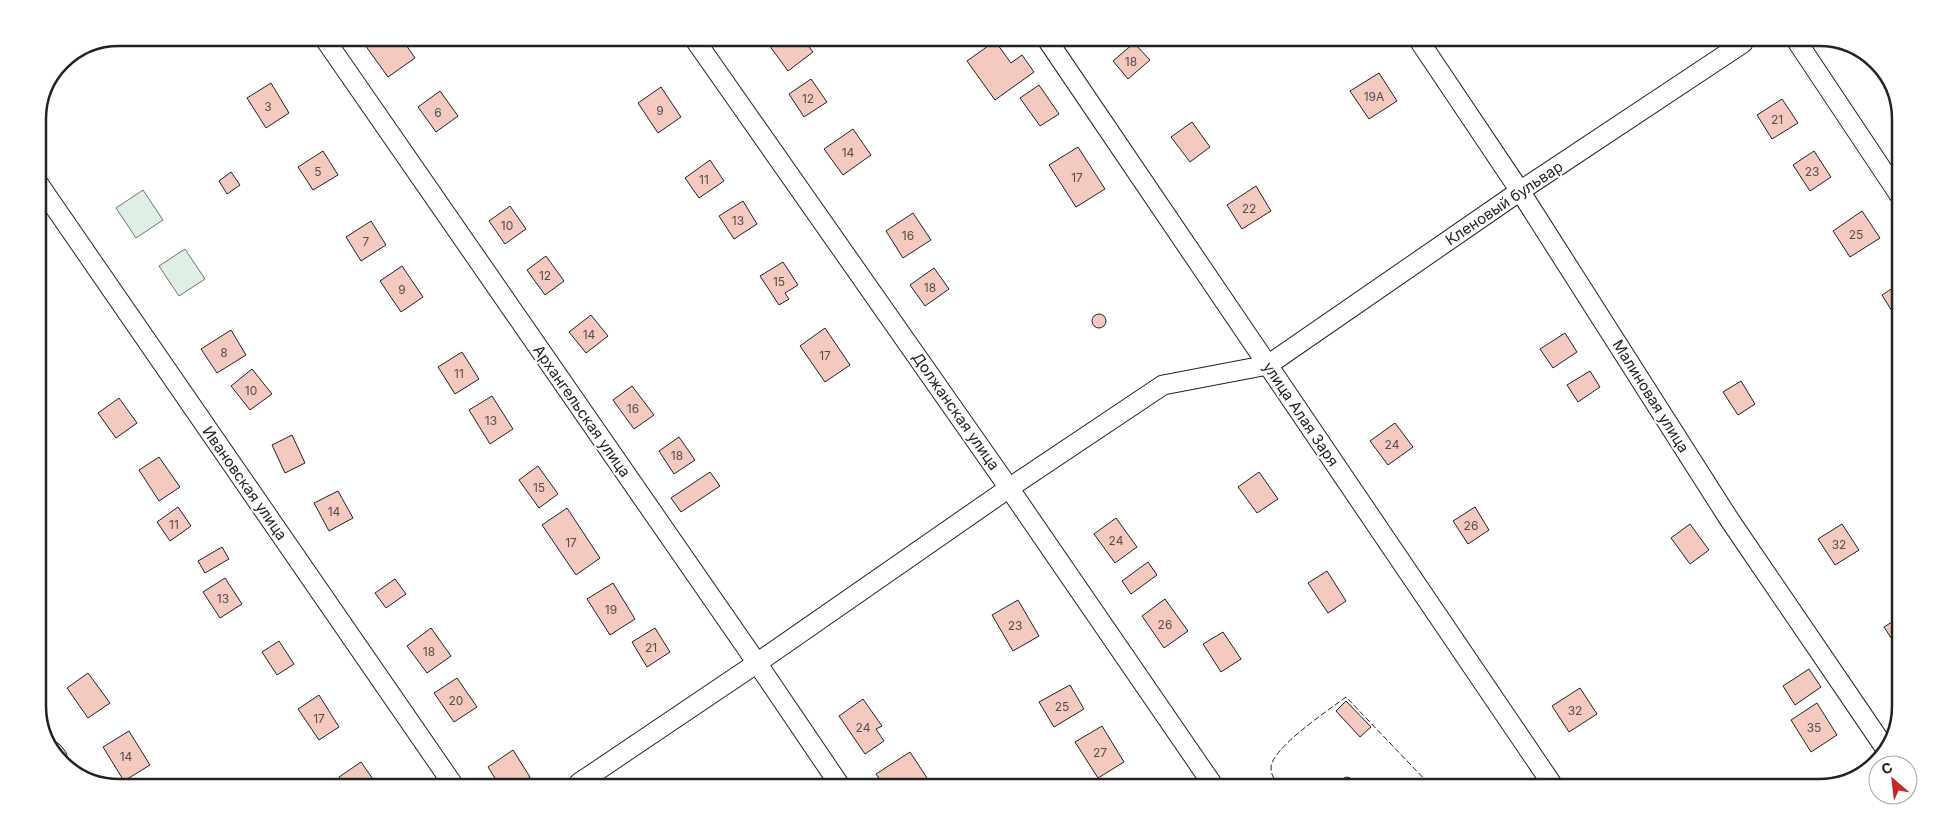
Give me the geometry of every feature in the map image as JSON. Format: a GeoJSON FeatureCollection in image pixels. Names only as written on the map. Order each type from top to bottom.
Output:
{"type":"FeatureCollection","features":[{"type":"Feature","properties":{"kind":"street","name":"Архангельская улица"},"geometry":{"type":"LineString","coordinates":[[330,46],[836,779]]}},
{"type":"Feature","properties":{"kind":"street","name":"Должанская улица"},"geometry":{"type":"LineString","coordinates":[[699,46],[1009,488],[1209,779]]}},
{"type":"Feature","properties":{"kind":"street","name":"улица Алая Заря"},"geometry":{"type":"LineString","coordinates":[[1051,46],[1549,779]]}},
{"type":"Feature","properties":{"kind":"street","name":"Малиновая улица"},"geometry":{"type":"LineString","coordinates":[[1423,46],[1520,191],[1728,519],[1881,742]]}},
{"type":"Feature","properties":{"kind":"street","name":"Кленовый бульвар"},"geometry":{"type":"LineString","coordinates":[[1268,365],[1520,191],[1738,46]]}},
{"type":"Feature","properties":{"kind":"street"},"geometry":{"type":"LineString","coordinates":[[1799,46],[1892,184]]}},
{"type":"Feature","properties":{"kind":"street","name":"Ивановская улица"},"geometry":{"type":"LineString","coordinates":[[46,195],[449,779]]}},
{"type":"Feature","properties":{"kind":"street"},"geometry":{"type":"LineString","coordinates":[[585,779],[757,663],[1009,488],[1163,385],[1268,365]]}},
{"type":"Feature","properties":{"kind":"green space"},"geometry":{"type":"Polygon","coordinates":[[[143,190],[163,220],[136,238],[116,208],[143,190]]]}},
{"type":"Feature","properties":{"kind":"green space"},"geometry":{"type":"Polygon","coordinates":[[[185,249],[205,279],[179,296],[159,266],[185,249]]]}},
{"type":"Feature","properties":{"kind":"building"},"geometry":{"type":"Polygon","coordinates":[[[366,46],[407,46],[415,58],[388,77],[366,46]]]}},
{"type":"Feature","properties":{"kind":"building"},"geometry":{"type":"Polygon","coordinates":[[[770,46],[808,46],[813,52],[788,71],[770,46]]]}},
{"type":"Feature","properties":{"kind":"building"},"geometry":{"type":"Polygon","coordinates":[[[988,46],[999,46],[1011,63],[1022,55],[1034,72],[995,100],[967,61],[988,46]]]}},
{"type":"Feature","properties":{"kind":"building"},"geometry":{"type":"Polygon","coordinates":[[[1130,46],[1137,46],[1150,60],[1128,79],[1113,61],[1130,46]]]}},
{"type":"Feature","properties":{"kind":"building"},"geometry":{"type":"Polygon","coordinates":[[[1379,73],[1397,101],[1369,119],[1350,91],[1379,73]]]}},
{"type":"Feature","properties":{"kind":"building"},"geometry":{"type":"Polygon","coordinates":[[[811,79],[827,102],[804,117],[789,94],[811,79]]]}},
{"type":"Feature","properties":{"kind":"building"},"geometry":{"type":"Polygon","coordinates":[[[271,83],[289,113],[266,128],[247,98],[271,83]]]}},
{"type":"Feature","properties":{"kind":"building"},"geometry":{"type":"Polygon","coordinates":[[[1039,85],[1059,114],[1040,126],[1020,98],[1039,85]]]}},
{"type":"Feature","properties":{"kind":"building"},"geometry":{"type":"Polygon","coordinates":[[[661,87],[681,117],[658,133],[638,103],[661,87]]]}},
{"type":"Feature","properties":{"kind":"building"},"geometry":{"type":"Polygon","coordinates":[[[440,91],[458,116],[436,132],[418,107],[440,91]]]}},
{"type":"Feature","properties":{"kind":"building"},"geometry":{"type":"Polygon","coordinates":[[[1782,99],[1798,123],[1772,139],[1757,115],[1782,99]]]}},
{"type":"Feature","properties":{"kind":"building"},"geometry":{"type":"Polygon","coordinates":[[[1192,122],[1210,147],[1190,162],[1171,137],[1192,122]]]}},
{"type":"Feature","properties":{"kind":"building"},"geometry":{"type":"Polygon","coordinates":[[[853,129],[871,155],[843,175],[824,149],[853,129]]]}},
{"type":"Feature","properties":{"kind":"building"},"geometry":{"type":"Polygon","coordinates":[[[1078,147],[1105,189],[1076,207],[1049,165],[1078,147]]]}},
{"type":"Feature","properties":{"kind":"building"},"geometry":{"type":"Polygon","coordinates":[[[323,151],[338,175],[313,190],[298,167],[323,151]]]}},
{"type":"Feature","properties":{"kind":"building"},"geometry":{"type":"Polygon","coordinates":[[[1814,151],[1831,177],[1810,191],[1793,165],[1814,151]]]}},
{"type":"Feature","properties":{"kind":"building"},"geometry":{"type":"Polygon","coordinates":[[[710,160],[724,181],[699,198],[685,178],[710,160]]]}},
{"type":"Feature","properties":{"kind":"building"},"geometry":{"type":"Polygon","coordinates":[[[231,172],[240,185],[227,194],[219,181],[231,172]]]}},
{"type":"Feature","properties":{"kind":"building"},"geometry":{"type":"Polygon","coordinates":[[[1256,186],[1271,211],[1242,229],[1227,205],[1256,186]]]}},
{"type":"Feature","properties":{"kind":"building"},"geometry":{"type":"Polygon","coordinates":[[[743,201],[757,224],[734,239],[719,216],[743,201]]]}},
{"type":"Feature","properties":{"kind":"building"},"geometry":{"type":"Polygon","coordinates":[[[510,206],[526,229],[505,244],[489,221],[510,206]]]}},
{"type":"Feature","properties":{"kind":"building"},"geometry":{"type":"Polygon","coordinates":[[[1862,211],[1880,238],[1850,257],[1833,231],[1862,211]]]}},
{"type":"Feature","properties":{"kind":"building"},"geometry":{"type":"Polygon","coordinates":[[[913,213],[931,240],[903,258],[886,231],[913,213]]]}},
{"type":"Feature","properties":{"kind":"building"},"geometry":{"type":"Polygon","coordinates":[[[371,221],[386,245],[361,261],[346,237],[371,221]]]}},
{"type":"Feature","properties":{"kind":"building"},"geometry":{"type":"Polygon","coordinates":[[[546,256],[564,281],[545,295],[527,270],[546,256]]]}},
{"type":"Feature","properties":{"kind":"building"},"geometry":{"type":"Polygon","coordinates":[[[783,262],[798,285],[785,293],[789,299],[779,305],[760,276],[783,262]]]}},
{"type":"Feature","properties":{"kind":"building"},"geometry":{"type":"Polygon","coordinates":[[[402,266],[423,297],[401,312],[380,281],[402,266]]]}},
{"type":"Feature","properties":{"kind":"building"},"geometry":{"type":"Polygon","coordinates":[[[934,268],[949,289],[925,306],[910,285],[934,268]]]}},
{"type":"Feature","properties":{"kind":"building"},"geometry":{"type":"Polygon","coordinates":[[[1892,289],[1892,311],[1882,295],[1892,289]]]}},
{"type":"Feature","properties":{"kind":"building"},"geometry":{"type":"Polygon","coordinates":[[[1099,314],[1104,316],[1106,321],[1104,326],[1099,328],[1094,326],[1092,321],[1094,316],[1099,314]]]}},
{"type":"Feature","properties":{"kind":"building"},"geometry":{"type":"Polygon","coordinates":[[[591,315],[608,336],[586,353],[569,332],[591,315]]]}},
{"type":"Feature","properties":{"kind":"building"},"geometry":{"type":"Polygon","coordinates":[[[825,328],[850,365],[825,382],[800,346],[825,328]]]}},
{"type":"Feature","properties":{"kind":"building"},"geometry":{"type":"Polygon","coordinates":[[[231,330],[246,355],[217,373],[201,349],[231,330]]]}},
{"type":"Feature","properties":{"kind":"building"},"geometry":{"type":"Polygon","coordinates":[[[1565,333],[1577,352],[1553,368],[1540,349],[1565,333]]]}},
{"type":"Feature","properties":{"kind":"building"},"geometry":{"type":"Polygon","coordinates":[[[462,352],[479,379],[455,394],[438,367],[462,352]]]}},
{"type":"Feature","properties":{"kind":"building"},"geometry":{"type":"Polygon","coordinates":[[[252,369],[272,394],[250,410],[231,386],[252,369]]]}},
{"type":"Feature","properties":{"kind":"building"},"geometry":{"type":"Polygon","coordinates":[[[1590,371],[1600,387],[1578,402],[1567,385],[1590,371]]]}},
{"type":"Feature","properties":{"kind":"building"},"geometry":{"type":"Polygon","coordinates":[[[1741,381],[1755,404],[1738,415],[1723,392],[1741,381]]]}},
{"type":"Feature","properties":{"kind":"building"},"geometry":{"type":"Polygon","coordinates":[[[632,386],[654,415],[634,429],[613,400],[632,386]]]}},
{"type":"Feature","properties":{"kind":"building"},"geometry":{"type":"Polygon","coordinates":[[[492,396],[513,429],[490,444],[469,410],[492,396]]]}},
{"type":"Feature","properties":{"kind":"building"},"geometry":{"type":"Polygon","coordinates":[[[119,398],[137,423],[116,438],[98,413],[119,398]]]}},
{"type":"Feature","properties":{"kind":"building"},"geometry":{"type":"Polygon","coordinates":[[[1395,423],[1413,447],[1388,465],[1370,441],[1395,423]]]}},
{"type":"Feature","properties":{"kind":"building"},"geometry":{"type":"Polygon","coordinates":[[[292,435],[305,463],[285,473],[272,445],[292,435]]]}},
{"type":"Feature","properties":{"kind":"building"},"geometry":{"type":"Polygon","coordinates":[[[679,437],[695,460],[674,474],[659,451],[679,437]]]}},
{"type":"Feature","properties":{"kind":"building"},"geometry":{"type":"Polygon","coordinates":[[[159,457],[180,487],[159,501],[139,470],[159,457]]]}},
{"type":"Feature","properties":{"kind":"building"},"geometry":{"type":"Polygon","coordinates":[[[538,466],[558,494],[539,508],[519,480],[538,466]]]}},
{"type":"Feature","properties":{"kind":"building"},"geometry":{"type":"Polygon","coordinates":[[[710,472],[720,486],[681,512],[671,498],[710,472]]]}},
{"type":"Feature","properties":{"kind":"building"},"geometry":{"type":"Polygon","coordinates":[[[1259,472],[1278,499],[1257,513],[1238,487],[1259,472]]]}},
{"type":"Feature","properties":{"kind":"building"},"geometry":{"type":"Polygon","coordinates":[[[338,491],[353,518],[329,531],[314,503],[338,491]]]}},
{"type":"Feature","properties":{"kind":"building"},"geometry":{"type":"Polygon","coordinates":[[[178,507],[191,526],[170,541],[157,522],[178,507]]]}},
{"type":"Feature","properties":{"kind":"building"},"geometry":{"type":"Polygon","coordinates":[[[1475,507],[1489,530],[1468,544],[1453,521],[1475,507]]]}},
{"type":"Feature","properties":{"kind":"building"},"geometry":{"type":"Polygon","coordinates":[[[567,508],[600,558],[576,575],[542,525],[567,508]]]}},
{"type":"Feature","properties":{"kind":"building"},"geometry":{"type":"Polygon","coordinates":[[[1116,518],[1137,547],[1115,563],[1094,534],[1116,518]]]}},
{"type":"Feature","properties":{"kind":"building"},"geometry":{"type":"Polygon","coordinates":[[[1690,524],[1709,550],[1690,564],[1671,538],[1690,524]]]}},
{"type":"Feature","properties":{"kind":"building"},"geometry":{"type":"Polygon","coordinates":[[[1842,524],[1859,550],[1835,565],[1818,539],[1842,524]]]}},
{"type":"Feature","properties":{"kind":"building"},"geometry":{"type":"Polygon","coordinates":[[[222,547],[229,559],[205,573],[198,561],[222,547]]]}},
{"type":"Feature","properties":{"kind":"building"},"geometry":{"type":"Polygon","coordinates":[[[1148,562],[1157,575],[1131,594],[1122,581],[1148,562]]]}},
{"type":"Feature","properties":{"kind":"building"},"geometry":{"type":"Polygon","coordinates":[[[1327,571],[1346,601],[1328,613],[1308,583],[1327,571]]]}},
{"type":"Feature","properties":{"kind":"building"},"geometry":{"type":"Polygon","coordinates":[[[225,578],[242,604],[220,618],[203,592],[225,578]]]}},
{"type":"Feature","properties":{"kind":"building"},"geometry":{"type":"Polygon","coordinates":[[[395,579],[406,594],[386,608],[375,593],[395,579]]]}},
{"type":"Feature","properties":{"kind":"building"},"geometry":{"type":"Polygon","coordinates":[[[613,583],[635,619],[610,635],[587,599],[613,583]]]}},
{"type":"Feature","properties":{"kind":"building"},"geometry":{"type":"Polygon","coordinates":[[[1165,599],[1188,631],[1164,648],[1142,616],[1165,599]]]}},
{"type":"Feature","properties":{"kind":"building"},"geometry":{"type":"Polygon","coordinates":[[[1018,600],[1039,636],[1013,651],[992,615],[1018,600]]]}},
{"type":"Feature","properties":{"kind":"building"},"geometry":{"type":"Polygon","coordinates":[[[1892,622],[1892,639],[1884,627],[1892,622]]]}},
{"type":"Feature","properties":{"kind":"building"},"geometry":{"type":"Polygon","coordinates":[[[431,628],[451,656],[427,673],[407,646],[431,628]]]}},
{"type":"Feature","properties":{"kind":"building"},"geometry":{"type":"Polygon","coordinates":[[[655,628],[670,652],[647,667],[632,642],[655,628]]]}},
{"type":"Feature","properties":{"kind":"building"},"geometry":{"type":"Polygon","coordinates":[[[1223,632],[1241,659],[1221,672],[1203,644],[1223,632]]]}},
{"type":"Feature","properties":{"kind":"building"},"geometry":{"type":"Polygon","coordinates":[[[279,641],[294,664],[277,675],[262,652],[279,641]]]}},
{"type":"Feature","properties":{"kind":"building"},"geometry":{"type":"Polygon","coordinates":[[[1809,669],[1821,687],[1795,705],[1783,686],[1809,669]]]}},
{"type":"Feature","properties":{"kind":"building"},"geometry":{"type":"Polygon","coordinates":[[[88,673],[110,703],[88,718],[67,688],[88,673]]]}},
{"type":"Feature","properties":{"kind":"building"},"geometry":{"type":"Polygon","coordinates":[[[457,678],[477,707],[454,722],[434,693],[457,678]]]}},
{"type":"Feature","properties":{"kind":"building"},"geometry":{"type":"Polygon","coordinates":[[[1070,685],[1084,709],[1054,727],[1039,702],[1070,685]]]}},
{"type":"Feature","properties":{"kind":"building"},"geometry":{"type":"Polygon","coordinates":[[[1580,688],[1597,714],[1569,732],[1552,706],[1580,688]]]}},
{"type":"Feature","properties":{"kind":"building"},"geometry":{"type":"Polygon","coordinates":[[[319,695],[339,727],[319,740],[298,709],[319,695]]]}},
{"type":"Feature","properties":{"kind":"building"},"geometry":{"type":"Polygon","coordinates":[[[863,699],[882,726],[876,729],[884,741],[865,754],[839,716],[863,699]]]}},
{"type":"Feature","properties":{"kind":"building"},"geometry":{"type":"Polygon","coordinates":[[[1346,701],[1371,727],[1360,737],[1336,711],[1346,701]]]}},
{"type":"Feature","properties":{"kind":"building"},"geometry":{"type":"Polygon","coordinates":[[[1817,703],[1837,735],[1811,752],[1791,720],[1817,703]]]}},
{"type":"Feature","properties":{"kind":"building"},"geometry":{"type":"Polygon","coordinates":[[[1102,726],[1124,762],[1098,778],[1075,742],[1102,726]]]}},
{"type":"Feature","properties":{"kind":"building"},"geometry":{"type":"Polygon","coordinates":[[[129,731],[150,765],[127,779],[123,779],[103,747],[129,731]]]}},
{"type":"Feature","properties":{"kind":"building"},"geometry":{"type":"Polygon","coordinates":[[[513,750],[530,777],[527,779],[496,779],[488,767],[513,750]]]}},
{"type":"Feature","properties":{"kind":"building"},"geometry":{"type":"Polygon","coordinates":[[[910,752],[928,779],[880,779],[876,774],[910,752]]]}},
{"type":"Feature","properties":{"kind":"building"},"geometry":{"type":"Polygon","coordinates":[[[361,762],[373,779],[340,779],[339,777],[361,762]]]}},
{"type":"Feature","properties":{"kind":"fence"},"geometry":{"type":"LineString","coordinates":[[1274,779],[1271,768],[1280,750],[1302,730],[1346,697],[1424,779]]}}]}
